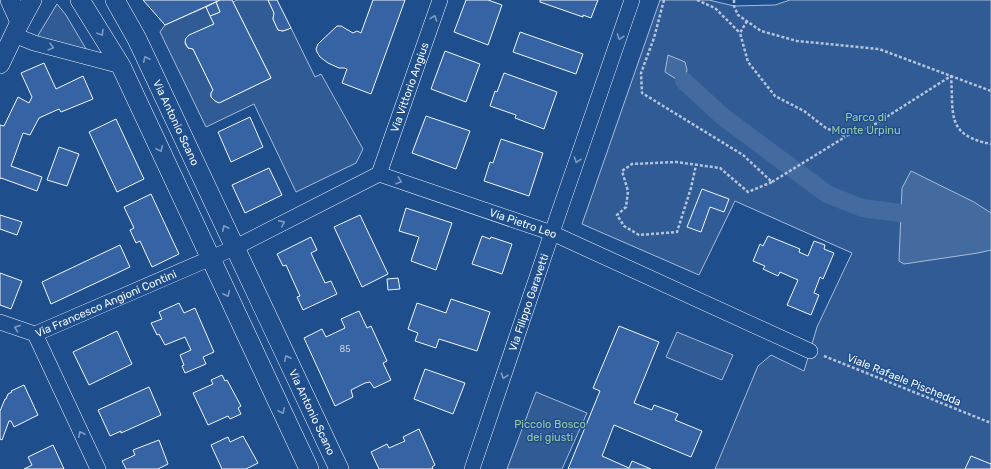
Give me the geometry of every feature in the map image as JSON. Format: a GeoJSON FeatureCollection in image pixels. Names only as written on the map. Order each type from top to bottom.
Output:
{"type":"FeatureCollection","features":[{"type":"Feature","properties":{"kind":"street"},"geometry":{"type":"LineString","coordinates":[[10,0],[17,29],[34,43],[121,66]]}},
{"type":"Feature","properties":{"kind":"street"},"geometry":{"type":"LineString","coordinates":[[0,64],[32,0]]}},
{"type":"Feature","properties":{"kind":"street"},"geometry":{"type":"LineString","coordinates":[[80,0],[121,66],[310,469]]}},
{"type":"Feature","properties":{"kind":"street","name":"Via Antonio Scano"},"geometry":{"type":"LineString","coordinates":[[114,0],[137,39],[339,469]]}},
{"type":"Feature","properties":{"kind":"street","name":"Via Vittorio Angius"},"geometry":{"type":"LineString","coordinates":[[379,174],[440,0]]}},
{"type":"Feature","properties":{"kind":"street","name":"Via Filippo Garavetti"},"geometry":{"type":"LineString","coordinates":[[472,469],[632,0]]}},
{"type":"Feature","properties":{"kind":"street"},"geometry":{"type":"LineString","coordinates":[[211,258],[234,248],[379,174]]}},
{"type":"Feature","properties":{"kind":"street","name":"Via Pietro Leo"},"geometry":{"type":"LineString","coordinates":[[379,174],[552,233],[810,351]]}},
{"type":"Feature","properties":{"kind":"street","name":"Via Francesco Angioni Contini"},"geometry":{"type":"LineString","coordinates":[[0,322],[35,334],[211,258]]}},
{"type":"Feature","properties":{"kind":"street"},"geometry":{"type":"LineString","coordinates":[[35,334],[98,469]]}},
{"type":"Feature","properties":{"kind":"path"},"geometry":{"type":"LineString","coordinates":[[664,0],[654,38],[641,73],[642,93],[743,156],[772,182]]}},
{"type":"Feature","properties":{"kind":"path"},"geometry":{"type":"LineString","coordinates":[[697,0],[715,8],[740,33],[748,62],[775,96],[804,111],[826,128],[845,136]]}},
{"type":"Feature","properties":{"kind":"path"},"geometry":{"type":"LineString","coordinates":[[734,0],[734,6],[738,15],[761,31],[797,41],[879,49],[991,91]]}},
{"type":"Feature","properties":{"kind":"path"},"geometry":{"type":"LineString","coordinates":[[740,33],[747,21]]}},
{"type":"Feature","properties":{"kind":"path"},"geometry":{"type":"LineString","coordinates":[[696,165],[691,188],[677,232],[639,235],[624,226],[617,214],[626,207],[628,191],[622,171],[632,164],[676,162],[720,168],[748,192],[772,182],[845,136],[869,128],[951,76]]}},
{"type":"Feature","properties":{"kind":"path"},"geometry":{"type":"LineString","coordinates":[[951,76],[953,115],[960,132],[970,138],[991,144]]}},
{"type":"Feature","properties":{"kind":"path","name":"Viale Rafaele Pischedda"},"geometry":{"type":"LineString","coordinates":[[810,351],[991,423]]}},
{"type":"Feature","properties":{"kind":"shaded area"},"geometry":{"type":"Polygon","coordinates":[[[237,0],[268,0],[274,13],[273,19],[278,30],[283,31],[291,28],[315,77],[321,74],[363,149],[356,163],[296,192],[254,104],[206,127],[160,32],[165,25],[206,7],[214,24],[187,37],[185,44],[188,48],[193,49],[213,90],[211,97],[217,102],[221,102],[271,78],[233,2],[237,0]]]}},
{"type":"Feature","properties":{"kind":"shaded area","name":"Parco di Monte Urpinu"},"geometry":{"type":"Polygon","coordinates":[[[660,0],[709,0],[734,6],[775,5],[790,0],[991,0],[991,469],[715,469],[758,366],[771,355],[804,371],[817,327],[852,253],[735,201],[699,275],[582,224],[660,0]]]}},
{"type":"Feature","properties":{"kind":"shaded area"},"geometry":{"type":"Polygon","coordinates":[[[57,4],[66,15],[89,54],[37,37],[57,4]]]}},
{"type":"Feature","properties":{"kind":"shaded area"},"geometry":{"type":"Polygon","coordinates":[[[668,55],[685,62],[687,70],[684,84],[665,72],[668,55]]]}},
{"type":"Feature","properties":{"kind":"shaded area"},"geometry":{"type":"Polygon","coordinates":[[[911,171],[974,202],[991,213],[991,250],[904,264],[899,261],[902,188],[911,171]]]}},
{"type":"Feature","properties":{"kind":"shaded area"},"geometry":{"type":"Polygon","coordinates":[[[677,332],[733,355],[722,380],[666,357],[677,332]]]}},
{"type":"Feature","properties":{"kind":"shaded area","name":"Piccolo Bosco dei giusti"},"geometry":{"type":"Polygon","coordinates":[[[536,392],[587,413],[562,469],[507,469],[536,392]]]}},
{"type":"Feature","properties":{"kind":"building"},"geometry":{"type":"Polygon","coordinates":[[[143,0],[220,0],[165,25],[143,0]]]}},
{"type":"Feature","properties":{"kind":"building"},"geometry":{"type":"Polygon","coordinates":[[[220,0],[232,0],[271,78],[219,103],[211,97],[213,90],[193,49],[188,48],[185,42],[189,35],[214,24],[210,16],[220,12],[216,2],[220,0]]]}},
{"type":"Feature","properties":{"kind":"building"},"geometry":{"type":"Polygon","coordinates":[[[268,0],[277,0],[291,28],[283,31],[278,30],[273,19],[274,13],[268,0]]]}},
{"type":"Feature","properties":{"kind":"building"},"geometry":{"type":"Polygon","coordinates":[[[373,0],[405,0],[371,94],[342,83],[347,69],[339,68],[328,63],[320,57],[316,49],[318,44],[337,26],[341,26],[353,33],[357,31],[361,33],[373,0]]]}},
{"type":"Feature","properties":{"kind":"building"},"geometry":{"type":"Polygon","coordinates":[[[466,0],[488,0],[502,5],[488,45],[454,32],[466,0]]]}},
{"type":"Feature","properties":{"kind":"building"},"geometry":{"type":"Polygon","coordinates":[[[540,0],[598,0],[591,18],[583,15],[583,17],[540,2],[540,0]]]}},
{"type":"Feature","properties":{"kind":"building"},"geometry":{"type":"Polygon","coordinates":[[[216,2],[220,12],[210,16],[206,7],[216,2]]]}},
{"type":"Feature","properties":{"kind":"building"},"geometry":{"type":"Polygon","coordinates":[[[520,32],[583,54],[576,74],[513,52],[520,32]]]}},
{"type":"Feature","properties":{"kind":"building"},"geometry":{"type":"Polygon","coordinates":[[[445,51],[480,64],[466,102],[431,89],[445,51]]]}},
{"type":"Feature","properties":{"kind":"building"},"geometry":{"type":"Polygon","coordinates":[[[44,63],[56,89],[83,76],[93,99],[61,112],[59,109],[39,118],[30,135],[23,133],[11,166],[42,177],[37,191],[1,178],[0,179],[0,125],[4,126],[18,97],[29,103],[32,97],[21,73],[44,63]]]}},
{"type":"Feature","properties":{"kind":"building"},"geometry":{"type":"Polygon","coordinates":[[[504,73],[557,92],[544,129],[515,118],[516,115],[490,106],[495,91],[497,92],[504,73]]]}},
{"type":"Feature","properties":{"kind":"building"},"geometry":{"type":"Polygon","coordinates":[[[426,116],[470,131],[456,169],[412,153],[426,116]]]}},
{"type":"Feature","properties":{"kind":"building"},"geometry":{"type":"Polygon","coordinates":[[[250,117],[263,147],[231,162],[218,132],[250,117]]]}},
{"type":"Feature","properties":{"kind":"building"},"geometry":{"type":"Polygon","coordinates":[[[116,119],[144,179],[117,192],[89,132],[116,119]]]}},
{"type":"Feature","properties":{"kind":"building"},"geometry":{"type":"Polygon","coordinates":[[[501,139],[543,153],[529,196],[484,181],[490,162],[493,163],[501,139]]]}},
{"type":"Feature","properties":{"kind":"building"},"geometry":{"type":"Polygon","coordinates":[[[59,147],[79,154],[67,186],[47,180],[59,147]]]}},
{"type":"Feature","properties":{"kind":"building"},"geometry":{"type":"Polygon","coordinates":[[[269,168],[282,195],[245,213],[232,185],[269,168]]]}},
{"type":"Feature","properties":{"kind":"building"},"geometry":{"type":"Polygon","coordinates":[[[702,189],[729,199],[724,212],[710,207],[701,232],[687,227],[702,189]]]}},
{"type":"Feature","properties":{"kind":"building"},"geometry":{"type":"Polygon","coordinates":[[[151,194],[179,254],[152,267],[140,241],[136,243],[130,230],[134,228],[124,207],[151,194]]]}},
{"type":"Feature","properties":{"kind":"building"},"geometry":{"type":"Polygon","coordinates":[[[406,208],[452,223],[436,270],[411,261],[419,237],[399,231],[406,208]]]}},
{"type":"Feature","properties":{"kind":"building"},"geometry":{"type":"Polygon","coordinates":[[[0,215],[22,222],[17,235],[0,229],[0,215]]]}},
{"type":"Feature","properties":{"kind":"building"},"geometry":{"type":"Polygon","coordinates":[[[360,215],[388,274],[362,287],[334,227],[360,215]]]}},
{"type":"Feature","properties":{"kind":"building"},"geometry":{"type":"Polygon","coordinates":[[[482,236],[490,239],[491,237],[512,244],[502,274],[472,264],[482,236]]]}},
{"type":"Feature","properties":{"kind":"building"},"geometry":{"type":"Polygon","coordinates":[[[768,236],[800,249],[799,252],[808,256],[814,241],[825,245],[824,249],[834,253],[823,279],[820,277],[814,293],[819,295],[811,315],[787,305],[798,280],[780,272],[778,276],[763,269],[765,266],[753,261],[760,244],[763,246],[768,236]]]}},
{"type":"Feature","properties":{"kind":"building"},"geometry":{"type":"Polygon","coordinates":[[[311,237],[317,250],[311,253],[325,283],[331,281],[337,294],[303,310],[297,297],[300,296],[286,265],[283,266],[277,254],[311,237]]]}},
{"type":"Feature","properties":{"kind":"building"},"geometry":{"type":"Polygon","coordinates":[[[120,245],[130,267],[51,304],[42,282],[120,245]]]}},
{"type":"Feature","properties":{"kind":"building"},"geometry":{"type":"Polygon","coordinates":[[[0,273],[22,281],[11,309],[0,305],[0,273]]]}},
{"type":"Feature","properties":{"kind":"building"},"geometry":{"type":"Polygon","coordinates":[[[398,278],[400,289],[388,290],[387,279],[398,278]]]}},
{"type":"Feature","properties":{"kind":"building"},"geometry":{"type":"Polygon","coordinates":[[[451,299],[490,312],[477,351],[439,339],[436,348],[415,341],[418,333],[408,329],[417,303],[446,313],[451,299]]]}},
{"type":"Feature","properties":{"kind":"building"},"geometry":{"type":"Polygon","coordinates":[[[179,303],[184,313],[195,308],[214,352],[203,357],[206,364],[185,373],[180,355],[191,350],[185,337],[165,345],[159,334],[157,335],[151,323],[162,319],[159,312],[179,303]]]}},
{"type":"Feature","properties":{"kind":"building"},"geometry":{"type":"Polygon","coordinates":[[[359,311],[367,328],[371,326],[387,361],[383,363],[391,380],[374,388],[370,382],[365,383],[351,390],[353,397],[335,406],[304,338],[322,329],[326,337],[345,328],[341,319],[359,311]]]}},
{"type":"Feature","properties":{"kind":"building"},"geometry":{"type":"Polygon","coordinates":[[[619,326],[659,342],[634,403],[652,410],[654,405],[678,414],[675,420],[702,431],[691,457],[614,425],[602,456],[629,468],[632,461],[651,469],[568,469],[600,391],[593,388],[619,326]]]}},
{"type":"Feature","properties":{"kind":"building"},"geometry":{"type":"Polygon","coordinates":[[[117,331],[132,364],[89,385],[73,352],[117,331]]]}},
{"type":"Feature","properties":{"kind":"building"},"geometry":{"type":"Polygon","coordinates":[[[425,369],[465,383],[453,414],[414,399],[425,369]]]}},
{"type":"Feature","properties":{"kind":"building"},"geometry":{"type":"Polygon","coordinates":[[[222,375],[225,381],[227,380],[241,406],[238,408],[241,414],[230,419],[228,416],[208,425],[193,393],[213,384],[211,380],[222,375]]]}},
{"type":"Feature","properties":{"kind":"building"},"geometry":{"type":"Polygon","coordinates":[[[24,385],[38,415],[14,427],[11,421],[9,421],[2,440],[0,439],[0,411],[8,394],[24,385]]]}},
{"type":"Feature","properties":{"kind":"building"},"geometry":{"type":"Polygon","coordinates":[[[149,387],[161,415],[121,433],[121,431],[110,436],[98,410],[149,387]]]}},
{"type":"Feature","properties":{"kind":"building"},"geometry":{"type":"Polygon","coordinates":[[[419,429],[435,465],[432,467],[433,469],[379,469],[371,452],[387,444],[389,448],[405,441],[403,437],[419,429]]]}},
{"type":"Feature","properties":{"kind":"building"},"geometry":{"type":"Polygon","coordinates":[[[243,436],[258,463],[246,469],[222,469],[211,445],[228,437],[230,442],[243,436]]]}},
{"type":"Feature","properties":{"kind":"building"},"geometry":{"type":"Polygon","coordinates":[[[159,440],[168,464],[158,469],[126,469],[122,461],[135,455],[133,450],[159,440]]]}},
{"type":"Feature","properties":{"kind":"building"},"geometry":{"type":"Polygon","coordinates":[[[53,445],[64,469],[24,469],[32,465],[28,457],[53,445]]]}},
{"type":"Feature","properties":{"kind":"building"},"geometry":{"type":"Polygon","coordinates":[[[971,456],[991,464],[991,469],[965,469],[971,456]]]}},
{"type":"Feature","properties":{"kind":"waterway"},"geometry":{"type":"LineString","coordinates":[[684,81],[722,116],[827,194],[862,208],[900,213]]}}]}
